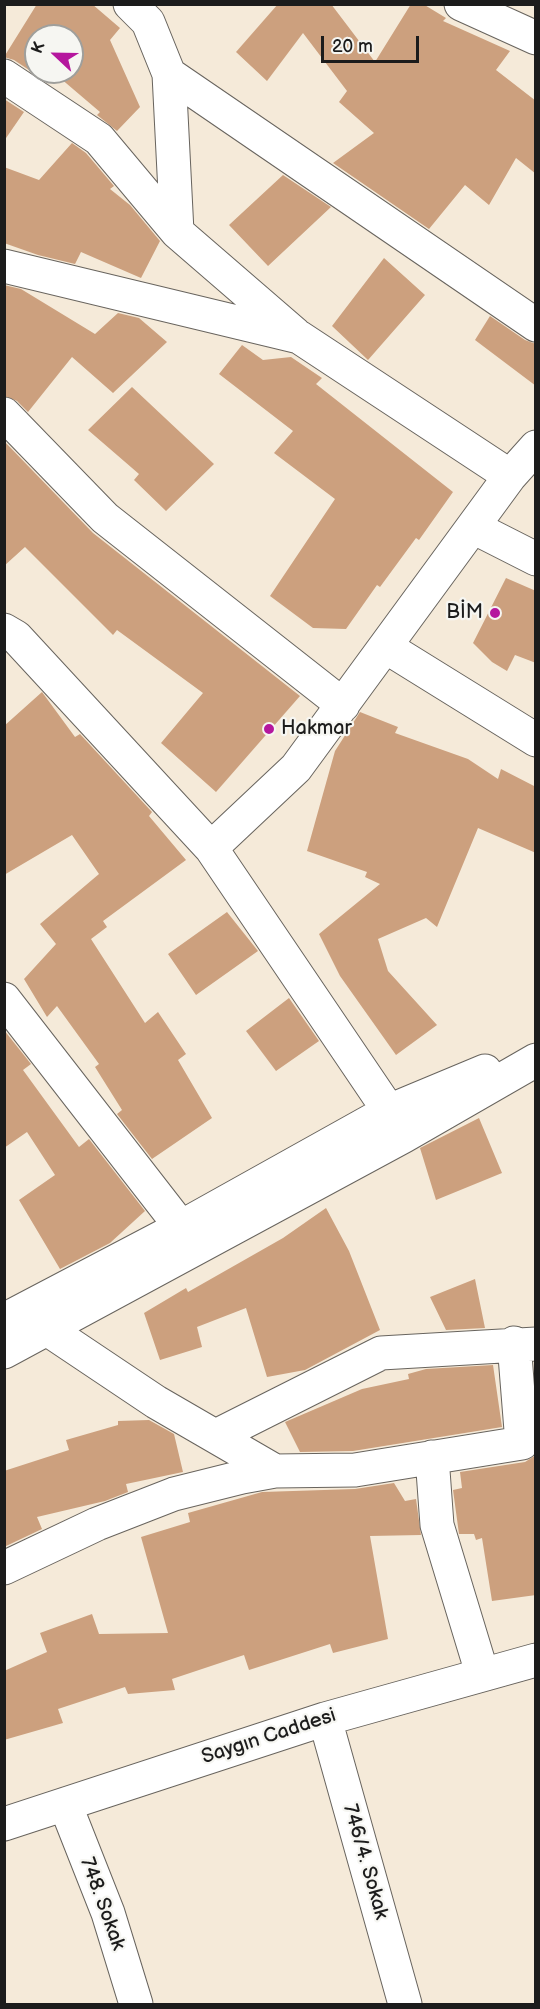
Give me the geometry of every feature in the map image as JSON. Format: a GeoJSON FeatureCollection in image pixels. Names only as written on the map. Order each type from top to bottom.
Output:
{"type":"FeatureCollection","features":[{"type":"Feature","properties":{"kind":"street"},"geometry":{"type":"LineString","coordinates":[[130,4],[148,22],[169,74],[177,232]]}},
{"type":"Feature","properties":{"kind":"street"},"geometry":{"type":"LineString","coordinates":[[461,4],[536,38]]}},
{"type":"Feature","properties":{"kind":"street"},"geometry":{"type":"LineString","coordinates":[[169,74],[536,325]]}},
{"type":"Feature","properties":{"kind":"street"},"geometry":{"type":"LineString","coordinates":[[4,76],[99,139],[177,232],[298,337],[510,476]]}},
{"type":"Feature","properties":{"kind":"street"},"geometry":{"type":"LineString","coordinates":[[4,266],[298,337]]}},
{"type":"Feature","properties":{"kind":"street"},"geometry":{"type":"LineString","coordinates":[[4,414],[105,518],[343,705]]}},
{"type":"Feature","properties":{"kind":"street"},"geometry":{"type":"LineString","coordinates":[[211,848],[296,768],[510,476],[536,447]]}},
{"type":"Feature","properties":{"kind":"street"},"geometry":{"type":"LineString","coordinates":[[473,527],[536,559]]}},
{"type":"Feature","properties":{"kind":"street"},"geometry":{"type":"LineString","coordinates":[[4,630],[16,637],[211,848],[389,1111]]}},
{"type":"Feature","properties":{"kind":"street"},"geometry":{"type":"LineString","coordinates":[[386,647],[536,740]]}},
{"type":"Feature","properties":{"kind":"street"},"geometry":{"type":"LineString","coordinates":[[4,999],[181,1227]]}},
{"type":"Feature","properties":{"kind":"street"},"geometry":{"type":"LineString","coordinates":[[4,1320],[181,1227],[389,1111],[472,1074],[536,1055]]}},
{"type":"Feature","properties":{"kind":"street"},"geometry":{"type":"LineString","coordinates":[[4,1353],[404,1136],[536,1060]]}},
{"type":"Feature","properties":{"kind":"street"},"geometry":{"type":"LineString","coordinates":[[47,1329],[156,1402],[275,1471]]}},
{"type":"Feature","properties":{"kind":"street"},"geometry":{"type":"LineString","coordinates":[[4,1568],[97,1524],[174,1494],[275,1471],[355,1470],[522,1443],[525,1344],[381,1353],[216,1436]]}},
{"type":"Feature","properties":{"kind":"street"},"geometry":{"type":"LineString","coordinates":[[432,1457],[437,1525],[482,1673]]}},
{"type":"Feature","properties":{"kind":"street","name":"Saygın Caddesi"},"geometry":{"type":"LineString","coordinates":[[4,1824],[325,1719],[482,1673],[536,1660]]}},
{"type":"Feature","properties":{"kind":"street","name":"746/4. Sokak"},"geometry":{"type":"LineString","coordinates":[[325,1719],[405,2004]]}},
{"type":"Feature","properties":{"kind":"street","name":"748. Sokak"},"geometry":{"type":"LineString","coordinates":[[64,1804],[108,1913],[136,2004]]}},
{"type":"Feature","properties":{"kind":"building"},"geometry":{"type":"Polygon","coordinates":[[[37,4],[92,4],[120,28],[110,40],[140,107],[117,131],[97,115],[100,112],[67,84],[84,84],[84,24],[25,24],[37,4]]]}},
{"type":"Feature","properties":{"kind":"building"},"geometry":{"type":"Polygon","coordinates":[[[278,4],[331,4],[375,62],[411,4],[423,4],[446,18],[443,21],[510,51],[496,70],[536,101],[536,174],[516,158],[489,205],[465,185],[429,229],[333,163],[374,133],[339,102],[347,91],[303,33],[267,81],[236,52],[278,4]]]}},
{"type":"Feature","properties":{"kind":"building"},"geometry":{"type":"Polygon","coordinates":[[[24,25],[24,67],[4,57],[24,25]]]}},
{"type":"Feature","properties":{"kind":"building"},"geometry":{"type":"Polygon","coordinates":[[[4,99],[24,112],[4,141],[4,99]]]}},
{"type":"Feature","properties":{"kind":"building"},"geometry":{"type":"Polygon","coordinates":[[[72,143],[86,153],[114,186],[110,189],[130,205],[160,241],[141,278],[81,252],[75,264],[38,255],[4,243],[4,167],[39,180],[72,143]]]}},
{"type":"Feature","properties":{"kind":"building"},"geometry":{"type":"Polygon","coordinates":[[[283,175],[331,207],[268,266],[229,225],[283,175]]]}},
{"type":"Feature","properties":{"kind":"building"},"geometry":{"type":"Polygon","coordinates":[[[384,258],[425,295],[368,360],[332,326],[384,258]]]}},
{"type":"Feature","properties":{"kind":"building"},"geometry":{"type":"Polygon","coordinates":[[[4,285],[21,289],[95,334],[118,313],[139,318],[167,342],[113,393],[72,357],[28,412],[17,401],[4,396],[4,285]]]}},
{"type":"Feature","properties":{"kind":"building"},"geometry":{"type":"Polygon","coordinates":[[[490,316],[525,340],[536,344],[536,386],[475,340],[490,316]]]}},
{"type":"Feature","properties":{"kind":"building"},"geometry":{"type":"Polygon","coordinates":[[[242,345],[263,360],[291,357],[322,378],[316,384],[453,492],[419,540],[416,538],[380,587],[377,585],[346,629],[313,628],[270,596],[335,499],[274,453],[293,431],[219,374],[242,345]]]}},
{"type":"Feature","properties":{"kind":"building"},"geometry":{"type":"Polygon","coordinates":[[[132,387],[214,464],[166,511],[134,480],[139,474],[88,430],[132,387]]]}},
{"type":"Feature","properties":{"kind":"building"},"geometry":{"type":"Polygon","coordinates":[[[4,441],[93,533],[300,696],[216,792],[161,743],[203,693],[117,630],[113,635],[25,547],[4,566],[4,441]]]}},
{"type":"Feature","properties":{"kind":"building"},"geometry":{"type":"Polygon","coordinates":[[[506,578],[536,591],[536,663],[515,655],[507,671],[492,662],[473,643],[506,578]]]}},
{"type":"Feature","properties":{"kind":"building"},"geometry":{"type":"Polygon","coordinates":[[[42,692],[75,737],[80,734],[152,812],[149,816],[186,860],[103,921],[107,927],[91,939],[145,1023],[158,1012],[186,1054],[178,1060],[212,1118],[152,1159],[117,1114],[122,1110],[95,1067],[99,1064],[57,1006],[47,1017],[24,979],[56,944],[40,924],[99,874],[72,835],[4,875],[4,726],[42,692]]]}},
{"type":"Feature","properties":{"kind":"building"},"geometry":{"type":"Polygon","coordinates":[[[360,712],[398,727],[395,733],[468,759],[498,779],[501,769],[536,787],[536,853],[478,828],[437,927],[426,918],[378,939],[388,971],[437,1025],[396,1055],[340,976],[319,934],[380,884],[365,877],[367,872],[307,851],[335,751],[360,712]]]}},
{"type":"Feature","properties":{"kind":"building"},"geometry":{"type":"Polygon","coordinates":[[[227,912],[258,951],[196,995],[168,954],[227,912]]]}},
{"type":"Feature","properties":{"kind":"building"},"geometry":{"type":"Polygon","coordinates":[[[289,998],[319,1041],[276,1071],[246,1031],[289,998]]]}},
{"type":"Feature","properties":{"kind":"building"},"geometry":{"type":"Polygon","coordinates":[[[4,1030],[31,1064],[23,1070],[79,1147],[89,1139],[145,1211],[110,1243],[60,1269],[19,1200],[55,1175],[27,1132],[4,1148],[4,1030]]]}},
{"type":"Feature","properties":{"kind":"building"},"geometry":{"type":"Polygon","coordinates":[[[479,1118],[502,1173],[436,1200],[420,1148],[479,1118]]]}},
{"type":"Feature","properties":{"kind":"building"},"geometry":{"type":"Polygon","coordinates":[[[326,1208],[349,1251],[380,1330],[305,1370],[267,1377],[246,1308],[197,1327],[202,1347],[160,1360],[144,1313],[186,1288],[188,1292],[283,1238],[326,1208]]]}},
{"type":"Feature","properties":{"kind":"building"},"geometry":{"type":"Polygon","coordinates":[[[475,1279],[485,1328],[446,1330],[430,1297],[475,1279]]]}},
{"type":"Feature","properties":{"kind":"building"},"geometry":{"type":"Polygon","coordinates":[[[493,1365],[502,1427],[353,1451],[300,1452],[285,1422],[362,1389],[409,1379],[408,1374],[426,1369],[493,1365]]]}},
{"type":"Feature","properties":{"kind":"building"},"geometry":{"type":"Polygon","coordinates":[[[149,1420],[174,1434],[183,1472],[126,1484],[128,1492],[105,1501],[37,1517],[42,1529],[4,1547],[4,1471],[69,1450],[66,1440],[118,1425],[118,1421],[149,1420]]]}},
{"type":"Feature","properties":{"kind":"building"},"geometry":{"type":"Polygon","coordinates":[[[536,1455],[536,1595],[492,1601],[482,1538],[476,1540],[474,1534],[459,1534],[453,1490],[462,1488],[460,1472],[525,1462],[536,1455]]]}},
{"type":"Feature","properties":{"kind":"building"},"geometry":{"type":"Polygon","coordinates":[[[394,1483],[405,1501],[416,1499],[421,1535],[370,1536],[388,1639],[333,1653],[330,1644],[249,1670],[244,1655],[172,1679],[175,1690],[128,1694],[125,1687],[58,1709],[63,1723],[4,1740],[4,1671],[47,1652],[40,1633],[92,1614],[99,1634],[168,1633],[141,1537],[190,1522],[188,1513],[262,1492],[355,1489],[394,1483]]]}},
{"type":"Feature","properties":{"kind":"place","name":"BİM"},"geometry":{"type":"Point","coordinates":[495,613]}},
{"type":"Feature","properties":{"kind":"place","name":"Hakmar"},"geometry":{"type":"Point","coordinates":[269,729]}}]}
